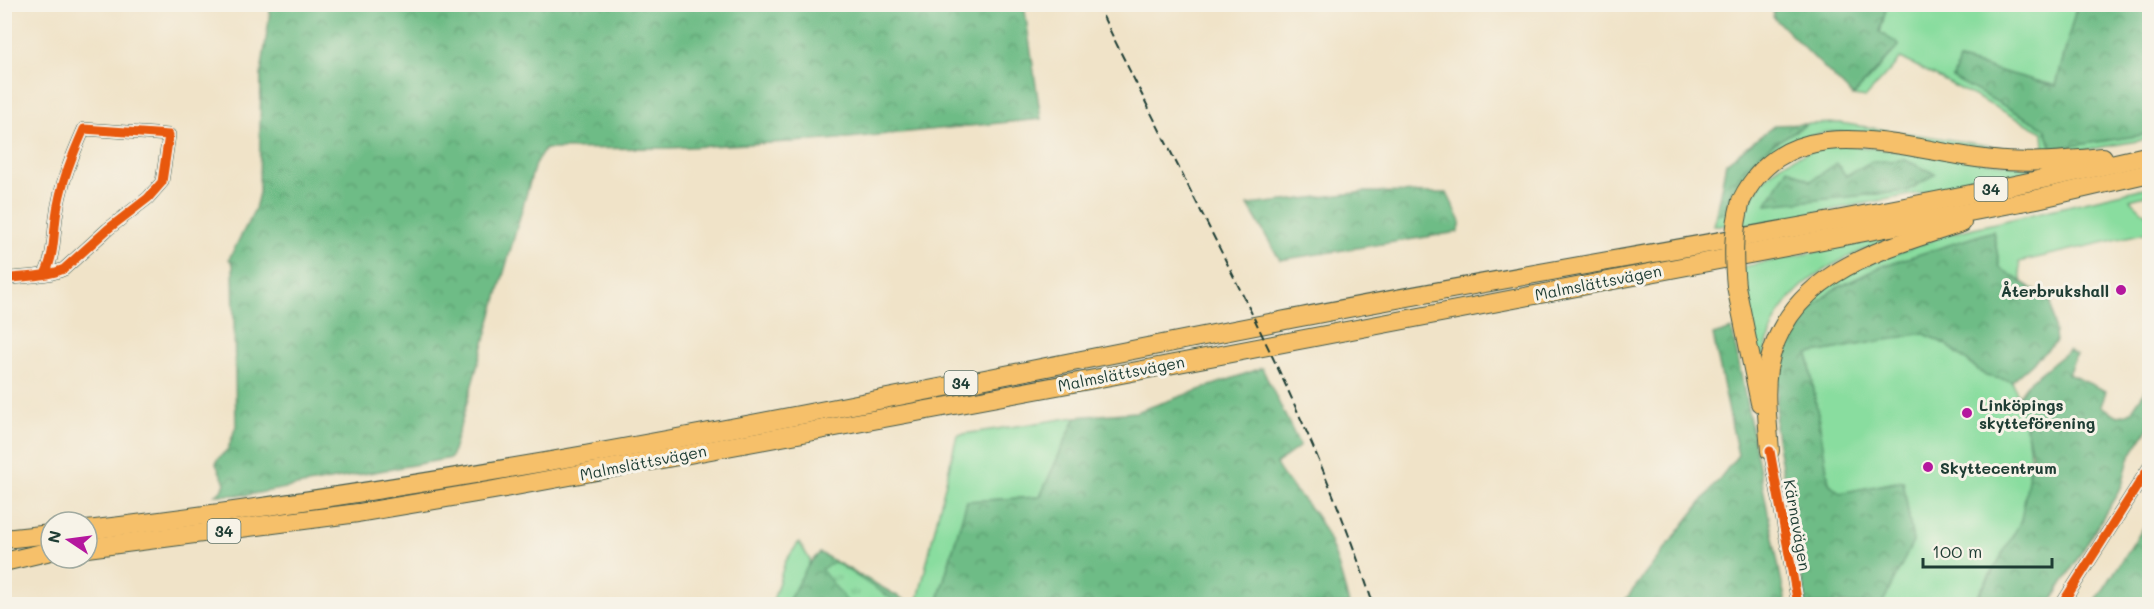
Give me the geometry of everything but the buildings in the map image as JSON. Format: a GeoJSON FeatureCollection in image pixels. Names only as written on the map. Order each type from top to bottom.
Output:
{"type":"FeatureCollection","features":[{"type":"Feature","properties":{"kind":"highway"},"geometry":{"type":"LineString","coordinates":[[1770,451],[1736,286],[1732,253],[1741,201],[1758,175],[1785,152],[1808,143],[1831,139],[1888,144],[1996,161],[2150,154]]}},
{"type":"Feature","properties":{"kind":"highway","name":"Malmslättsvägen"},"geometry":{"type":"LineString","coordinates":[[99,528],[289,504],[492,472],[1310,315],[2003,187],[2150,154]]}},
{"type":"Feature","properties":{"kind":"highway","name":"Malmslättsvägen"},"geometry":{"type":"LineString","coordinates":[[99,546],[358,513],[505,488],[1116,375],[1324,333],[2037,199],[2150,173]]}},
{"type":"Feature","properties":{"kind":"highway"},"geometry":{"type":"LineString","coordinates":[[1770,451],[1768,369],[1780,331],[1789,315],[1808,292],[1857,260],[2037,199]]}},
{"type":"Feature","properties":{"kind":"highway"},"geometry":{"type":"LineString","coordinates":[[4,539],[39,535]]}},
{"type":"Feature","properties":{"kind":"highway"},"geometry":{"type":"LineString","coordinates":[[4,556],[39,553]]}},
{"type":"Feature","properties":{"kind":"highway"},"geometry":{"type":"LineString","coordinates":[[4,562],[39,555]]}},
{"type":"Feature","properties":{"kind":"street"},"geometry":{"type":"LineString","coordinates":[[4,279],[45,274],[57,272],[72,264],[108,229],[148,198],[162,182],[169,135],[84,129],[66,172],[57,206],[52,255],[45,274]]}},
{"type":"Feature","properties":{"kind":"street","name":"Kärnavägen"},"geometry":{"type":"LineString","coordinates":[[1770,451],[1798,604]]}},
{"type":"Feature","properties":{"kind":"street"},"geometry":{"type":"LineString","coordinates":[[2062,604],[2150,466]]}},
{"type":"Feature","properties":{"kind":"green space"},"geometry":{"type":"Polygon","coordinates":[[[271,5],[1024,5],[1041,119],[828,140],[669,148],[545,149],[535,164],[451,458],[247,495],[215,495],[223,489],[225,483],[216,464],[217,460],[228,449],[236,426],[233,264],[229,259],[255,209],[259,193],[261,74],[271,5]]]}},
{"type":"Feature","properties":{"kind":"green space"},"geometry":{"type":"Polygon","coordinates":[[[1774,5],[1887,5],[1880,32],[1899,45],[1853,96],[1773,17],[1774,5]]]}},
{"type":"Feature","properties":{"kind":"green space"},"geometry":{"type":"Polygon","coordinates":[[[1887,5],[2077,5],[2056,86],[1959,60],[1953,78],[2045,128],[2052,148],[2149,134],[2149,139],[2054,155],[2010,155],[1852,132],[1828,132],[1800,138],[1776,149],[1728,225],[1713,225],[1716,214],[1723,214],[1731,186],[1755,155],[1807,124],[1840,123],[2031,152],[2044,146],[2043,132],[1901,58],[1865,98],[1853,96],[1899,46],[1880,32],[1887,5]]]}},
{"type":"Feature","properties":{"kind":"green space"},"geometry":{"type":"Polygon","coordinates":[[[2077,5],[2149,5],[2149,134],[2052,149],[2045,128],[1953,78],[1959,60],[2056,86],[2077,5]]]}},
{"type":"Feature","properties":{"kind":"green space"},"geometry":{"type":"Polygon","coordinates":[[[1807,124],[1754,159],[1736,181],[1722,214],[1716,214],[1726,163],[1775,125],[1807,124]]]}},
{"type":"Feature","properties":{"kind":"green space"},"geometry":{"type":"Polygon","coordinates":[[[1838,144],[2047,169],[1741,227],[1754,193],[1775,169],[1820,148],[1838,144]],[[1905,160],[1871,162],[1845,176],[1811,181],[1767,204],[1907,191],[1935,174],[1905,160]]]}},
{"type":"Feature","properties":{"kind":"green space"},"geometry":{"type":"Polygon","coordinates":[[[1905,160],[1936,174],[1907,191],[1766,205],[1788,168],[1811,181],[1837,163],[1846,176],[1871,162],[1905,160]]]}},
{"type":"Feature","properties":{"kind":"green space"},"geometry":{"type":"Polygon","coordinates":[[[2149,187],[2149,194],[2130,199],[2149,217],[2149,232],[2019,262],[2022,284],[2000,268],[1993,231],[1790,326],[1803,306],[1846,273],[1948,234],[2149,187]]]}},
{"type":"Feature","properties":{"kind":"green space"},"geometry":{"type":"Polygon","coordinates":[[[1365,192],[1447,193],[1461,222],[1458,232],[1280,260],[1248,205],[1365,192]]]}},
{"type":"Feature","properties":{"kind":"green space"},"geometry":{"type":"Polygon","coordinates":[[[1993,231],[2000,268],[2051,301],[2056,342],[2012,381],[1986,376],[1947,345],[1923,333],[1808,354],[1829,483],[1840,493],[1903,481],[1913,542],[1882,604],[1806,604],[1775,427],[1779,364],[1790,326],[1833,290],[1882,266],[1993,231]]]}},
{"type":"Feature","properties":{"kind":"green space"},"geometry":{"type":"Polygon","coordinates":[[[1903,234],[1833,265],[1817,275],[1789,300],[1774,323],[1759,378],[1742,267],[1903,234]]]}},
{"type":"Feature","properties":{"kind":"green space"},"geometry":{"type":"Polygon","coordinates":[[[1732,329],[1786,604],[1622,604],[1738,455],[1713,335],[1732,329]]]}},
{"type":"Feature","properties":{"kind":"green space","name":"Skyttecentrum"},"geometry":{"type":"Polygon","coordinates":[[[1923,333],[1947,345],[1986,376],[2012,381],[2024,415],[2030,468],[2026,503],[2012,540],[1974,604],[1882,604],[1913,542],[1903,481],[1840,493],[1829,483],[1808,354],[1923,333]]]}},
{"type":"Feature","properties":{"kind":"green space"},"geometry":{"type":"Polygon","coordinates":[[[2068,351],[2076,355],[2068,374],[2106,391],[2101,406],[2118,416],[2130,413],[2147,388],[2149,390],[2149,427],[2129,458],[2122,486],[2050,604],[1974,604],[2021,521],[2032,454],[2019,396],[2028,383],[2068,351]]]}},
{"type":"Feature","properties":{"kind":"green space"},"geometry":{"type":"Polygon","coordinates":[[[1262,368],[1300,446],[1276,464],[1311,509],[1328,537],[1349,604],[937,604],[967,501],[1040,497],[1076,417],[1136,412],[1262,368]]]}},
{"type":"Feature","properties":{"kind":"green space"},"geometry":{"type":"Polygon","coordinates":[[[1076,417],[1040,497],[967,501],[937,604],[917,604],[957,435],[1076,417]]]}},
{"type":"Feature","properties":{"kind":"green space"},"geometry":{"type":"Polygon","coordinates":[[[2149,519],[2149,604],[2094,604],[2149,519]]]}},
{"type":"Feature","properties":{"kind":"green space"},"geometry":{"type":"Polygon","coordinates":[[[799,542],[810,560],[804,578],[786,604],[772,604],[785,562],[799,542]]]}},
{"type":"Feature","properties":{"kind":"green space"},"geometry":{"type":"Polygon","coordinates":[[[820,553],[912,604],[786,604],[806,570],[820,553]]]}},
{"type":"Feature","properties":{"kind":"green space"},"geometry":{"type":"Polygon","coordinates":[[[835,562],[900,604],[849,604],[821,569],[835,562]]]}},
{"type":"Feature","properties":{"kind":"railway"},"geometry":{"type":"LineString","coordinates":[[1097,4],[1281,374],[1345,526],[1373,604]]}},
{"type":"Feature","properties":{"kind":"cycle path"},"geometry":{"type":"LineString","coordinates":[[4,279],[42,275],[64,269],[108,229],[148,198],[162,182],[169,135],[84,129],[63,185],[56,214],[51,257],[45,274]]}},
{"type":"Feature","properties":{"kind":"cycle path"},"geometry":{"type":"LineString","coordinates":[[1770,451],[1798,604]]}},
{"type":"Feature","properties":{"kind":"cycle path"},"geometry":{"type":"LineString","coordinates":[[2062,604],[2150,466]]}},
{"type":"Feature","properties":{"kind":"place","name":"Återbrukshall"},"geometry":{"type":"Point","coordinates":[2121,290]}},
{"type":"Feature","properties":{"kind":"place","name":"Linköpings skytteförening"},"geometry":{"type":"Point","coordinates":[1967,413]}},
{"type":"Feature","properties":{"kind":"place","name":"Skyttecentrum"},"geometry":{"type":"Point","coordinates":[1928,467]}}]}
